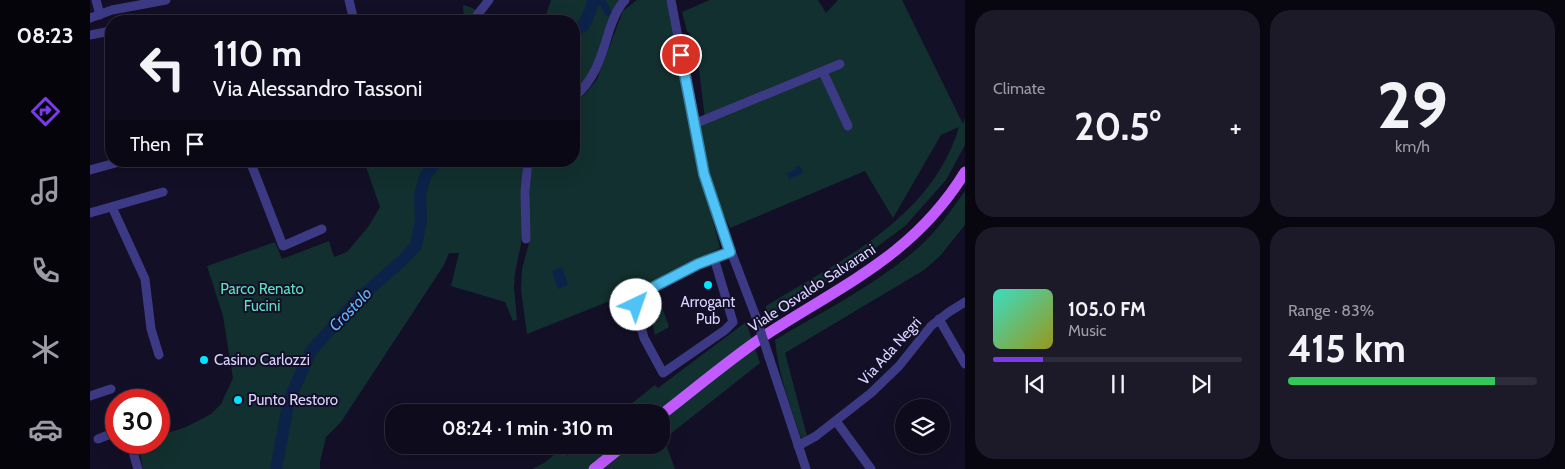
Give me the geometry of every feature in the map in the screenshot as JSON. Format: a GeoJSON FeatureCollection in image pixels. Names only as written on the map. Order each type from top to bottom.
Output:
{"type":"FeatureCollection","features":[{"type":"Feature","properties":{"kind":"main road","name":"Viale Osvaldo Salvarani"},"geometry":{"type":"LineString","coordinates":[[670,409],[764,337],[889,257],[926,224],[947,199],[965,172]]}},
{"type":"Feature","properties":{"kind":"main road"},"geometry":{"type":"LineString","coordinates":[[594,469],[613,454]]}},
{"type":"Feature","properties":{"kind":"street"},"geometry":{"type":"LineString","coordinates":[[96,0],[100,15]]}},
{"type":"Feature","properties":{"kind":"street"},"geometry":{"type":"LineString","coordinates":[[90,18],[142,2],[166,0]]}},
{"type":"Feature","properties":{"kind":"street"},"geometry":{"type":"LineString","coordinates":[[349,0],[353,15]]}},
{"type":"Feature","properties":{"kind":"street"},"geometry":{"type":"LineString","coordinates":[[477,15],[489,0]]}},
{"type":"Feature","properties":{"kind":"street"},"geometry":{"type":"LineString","coordinates":[[580,92],[592,78],[615,14],[625,0]]}},
{"type":"Feature","properties":{"kind":"street"},"geometry":{"type":"LineString","coordinates":[[671,0],[706,182],[730,252],[756,317],[806,469]]}},
{"type":"Feature","properties":{"kind":"street"},"geometry":{"type":"LineString","coordinates":[[90,34],[105,32]]}},
{"type":"Feature","properties":{"kind":"street"},"geometry":{"type":"LineString","coordinates":[[694,124],[840,64]]}},
{"type":"Feature","properties":{"kind":"street"},"geometry":{"type":"LineString","coordinates":[[823,72],[848,126]]}},
{"type":"Feature","properties":{"kind":"street"},"geometry":{"type":"LineString","coordinates":[[90,170],[105,166]]}},
{"type":"Feature","properties":{"kind":"street"},"geometry":{"type":"LineString","coordinates":[[252,167],[282,246],[322,229]]}},
{"type":"Feature","properties":{"kind":"street"},"geometry":{"type":"LineString","coordinates":[[526,239],[525,192],[527,167]]}},
{"type":"Feature","properties":{"kind":"street"},"geometry":{"type":"LineString","coordinates":[[90,213],[163,192]]}},
{"type":"Feature","properties":{"kind":"street"},"geometry":{"type":"LineString","coordinates":[[112,207],[145,279],[151,329],[159,355]]}},
{"type":"Feature","properties":{"kind":"street"},"geometry":{"type":"LineString","coordinates":[[714,258],[733,322],[725,330],[663,373],[644,338],[636,305],[636,297],[698,264],[714,258],[730,252]]}},
{"type":"Feature","properties":{"kind":"street","name":"Via Ada Negri"},"geometry":{"type":"LineString","coordinates":[[798,446],[816,436],[866,398],[889,376],[923,334],[939,319],[965,302]]}},
{"type":"Feature","properties":{"kind":"street"},"geometry":{"type":"LineString","coordinates":[[939,319],[965,364]]}},
{"type":"Feature","properties":{"kind":"street"},"geometry":{"type":"LineString","coordinates":[[90,396],[105,392]]}},
{"type":"Feature","properties":{"kind":"street"},"geometry":{"type":"LineString","coordinates":[[836,421],[871,469]]}},
{"type":"Feature","properties":{"kind":"street"},"geometry":{"type":"LineString","coordinates":[[98,438],[105,436]]}},
{"type":"Feature","properties":{"kind":"street"},"geometry":{"type":"LineString","coordinates":[[134,454],[138,469]]}},
{"type":"Feature","properties":{"kind":"green space"},"geometry":{"type":"Polygon","coordinates":[[[551,0],[622,0],[592,71],[580,86],[580,15],[546,15],[551,0]]]}},
{"type":"Feature","properties":{"kind":"green space"},"geometry":{"type":"Polygon","coordinates":[[[637,0],[668,0],[705,189],[720,248],[640,289],[527,334],[521,290],[522,269],[530,239],[529,199],[532,167],[580,167],[580,98],[597,79],[623,11],[637,0]]]}},
{"type":"Feature","properties":{"kind":"green space"},"geometry":{"type":"Polygon","coordinates":[[[710,0],[818,0],[826,13],[838,0],[902,0],[963,124],[965,118],[965,145],[946,180],[905,226],[850,267],[766,319],[766,306],[853,253],[906,211],[928,187],[946,159],[959,127],[941,135],[893,218],[865,171],[730,228],[712,180],[699,121],[705,119],[698,61],[699,48],[696,41],[687,31],[682,12],[710,0]]]}},
{"type":"Feature","properties":{"kind":"green space"},"geometry":{"type":"Polygon","coordinates":[[[463,5],[473,8],[481,15],[464,15],[463,5]]]}},
{"type":"Feature","properties":{"kind":"green space","name":"Parco Renato Fucini"},"geometry":{"type":"Polygon","coordinates":[[[366,167],[523,167],[521,244],[514,287],[517,320],[513,321],[505,302],[451,286],[459,253],[449,253],[444,265],[341,422],[326,437],[320,469],[143,469],[140,454],[170,454],[170,432],[186,427],[211,414],[221,404],[233,378],[223,316],[207,266],[275,242],[282,259],[329,241],[334,257],[347,252],[368,227],[380,207],[366,167]]]}},
{"type":"Feature","properties":{"kind":"green space"},"geometry":{"type":"Polygon","coordinates":[[[965,191],[965,224],[940,256],[924,270],[785,353],[807,436],[802,440],[782,378],[775,340],[867,286],[902,261],[931,235],[965,191]]]}},
{"type":"Feature","properties":{"kind":"green space"},"geometry":{"type":"Polygon","coordinates":[[[657,293],[669,327],[655,335],[648,302],[657,293]]]}},
{"type":"Feature","properties":{"kind":"green space"},"geometry":{"type":"Polygon","coordinates":[[[746,322],[760,363],[670,434],[670,404],[631,404],[655,385],[658,388],[746,322]]]}},
{"type":"Feature","properties":{"kind":"green space"},"geometry":{"type":"Polygon","coordinates":[[[555,454],[566,454],[567,456],[570,454],[670,454],[675,469],[532,469],[555,454]]]}},
{"type":"Feature","properties":{"kind":"water"},"geometry":{"type":"Polygon","coordinates":[[[797,166],[800,166],[803,173],[789,179],[787,173],[795,170],[797,166]]]}},
{"type":"Feature","properties":{"kind":"water"},"geometry":{"type":"Polygon","coordinates":[[[562,267],[568,285],[558,289],[552,271],[562,267]]]}},
{"type":"Feature","properties":{"kind":"waterway","name":"Crostolo"},"geometry":{"type":"LineString","coordinates":[[580,27],[583,26],[590,12],[593,0]]}},
{"type":"Feature","properties":{"kind":"waterway"},"geometry":{"type":"LineString","coordinates":[[596,0],[603,3],[608,12]]}},
{"type":"Feature","properties":{"kind":"waterway","name":"Crostolo"},"geometry":{"type":"LineString","coordinates":[[276,469],[289,400],[311,351],[357,300],[403,260],[416,246],[421,221],[420,196],[425,176],[432,167]]}},
{"type":"Feature","properties":{"kind":"place","name":"Arrogant Pub"},"geometry":{"type":"Point","coordinates":[708,285]}},
{"type":"Feature","properties":{"kind":"place","name":"Casino Carlozzi"},"geometry":{"type":"Point","coordinates":[204,360]}},
{"type":"Feature","properties":{"kind":"place","name":"Punto Restoro"},"geometry":{"type":"Point","coordinates":[238,400]}},
{"type":"Feature","properties":{"kind":"route"},"geometry":{"type":"LineString","coordinates":[[636,305],[635,300],[638,295],[698,264],[730,252],[704,174],[681,55]]}}]}
